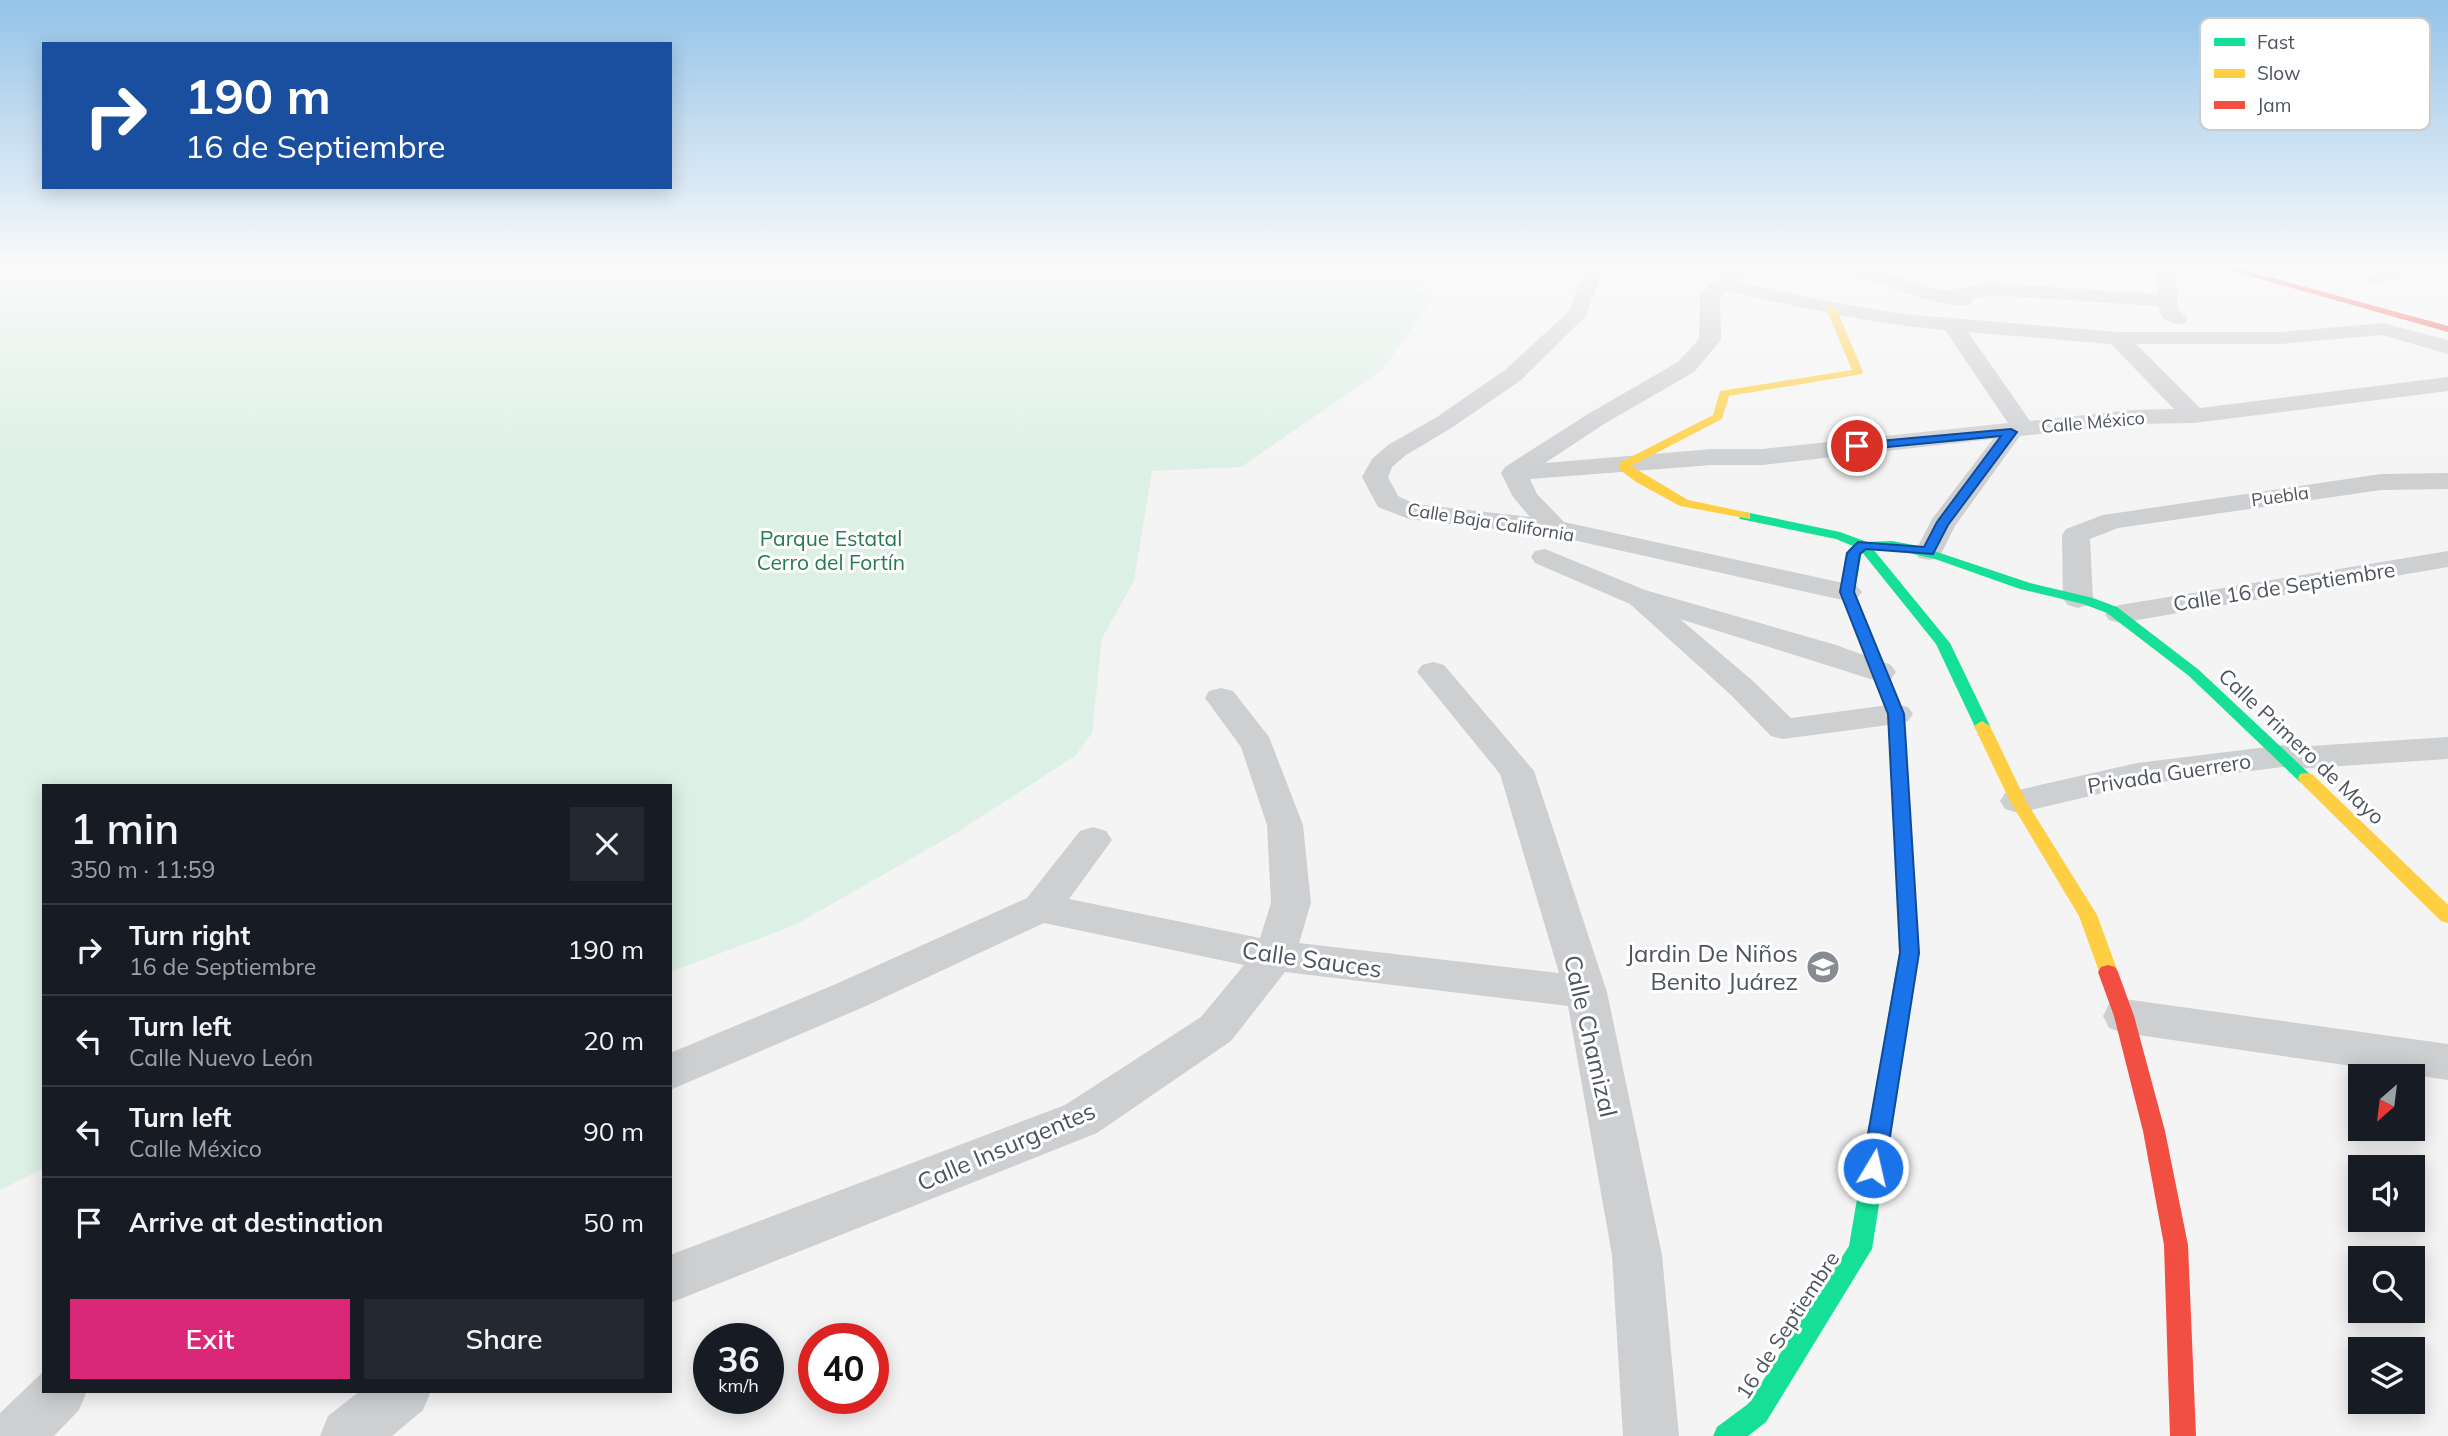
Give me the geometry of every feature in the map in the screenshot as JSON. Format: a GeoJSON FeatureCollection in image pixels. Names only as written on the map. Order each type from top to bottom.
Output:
{"type":"FeatureCollection","features":[{"type":"Feature","properties":{"kind":"street","name":"Calle Baja California"},"geometry":{"type":"LineString","coordinates":[[1557,333],[1513,375],[1446,422],[1397,450],[1381,464],[1376,477],[1387,501],[1409,511],[1555,528],[1847,592]]}},
{"type":"Feature","properties":{"kind":"street"},"geometry":{"type":"LineString","coordinates":[[1555,528],[1526,497],[1514,473],[1596,419],[1686,367],[1710,340],[1710,333]]}},
{"type":"Feature","properties":{"kind":"street"},"geometry":{"type":"LineString","coordinates":[[1842,333],[1858,372],[1724,393],[1718,417],[1623,466],[1640,479],[1684,503],[1840,536],[1863,545],[1929,552],[2026,586],[2078,599],[2120,614]]}},
{"type":"Feature","properties":{"kind":"street"},"geometry":{"type":"LineString","coordinates":[[1929,552],[1942,525],[2017,430],[1957,333]]}},
{"type":"Feature","properties":{"kind":"street"},"geometry":{"type":"LineString","coordinates":[[2064,333],[2117,338],[2205,339],[2280,338],[2331,333]]}},
{"type":"Feature","properties":{"kind":"street"},"geometry":{"type":"LineString","coordinates":[[2197,333],[2205,339]]}},
{"type":"Feature","properties":{"kind":"street"},"geometry":{"type":"LineString","coordinates":[[2401,333],[2448,346]]}},
{"type":"Feature","properties":{"kind":"street"},"geometry":{"type":"LineString","coordinates":[[2117,338],[2194,416]]}},
{"type":"Feature","properties":{"kind":"street","name":"Calle México"},"geometry":{"type":"LineString","coordinates":[[1514,473],[1712,457],[1762,457],[2131,417],[2194,416],[2448,384]]}},
{"type":"Feature","properties":{"kind":"street","name":"Puebla"},"geometry":{"type":"LineString","coordinates":[[2078,599],[2076,536],[2113,521],[2381,482],[2448,481]]}},
{"type":"Feature","properties":{"kind":"street"},"geometry":{"type":"LineString","coordinates":[[1847,592],[1853,553],[1863,545]]}},
{"type":"Feature","properties":{"kind":"street"},"geometry":{"type":"LineString","coordinates":[[1863,545],[1943,643],[2018,801],[2088,915],[2124,1016],[2154,1130],[2176,1245],[2183,1436]]}},
{"type":"Feature","properties":{"kind":"street"},"geometry":{"type":"LineString","coordinates":[[1545,557],[1635,596],[1825,652],[1880,672]]}},
{"type":"Feature","properties":{"kind":"street","name":"Calle 16 de Septiembre"},"geometry":{"type":"LineString","coordinates":[[2120,614],[2448,559]]}},
{"type":"Feature","properties":{"kind":"street","name":"16 de Septiembre"},"geometry":{"type":"LineString","coordinates":[[1726,1436],[1757,1413],[1860,1249],[1909,953],[1896,714],[1847,592]]}},
{"type":"Feature","properties":{"kind":"street"},"geometry":{"type":"LineString","coordinates":[[1635,596],[1742,688],[1783,729],[1896,714]]}},
{"type":"Feature","properties":{"kind":"street","name":"Calle Primero de Mayo"},"geometry":{"type":"LineString","coordinates":[[2120,614],[2181,663],[2284,756],[2448,916]]}},
{"type":"Feature","properties":{"kind":"street","name":"Calle Chamizal"},"geometry":{"type":"LineString","coordinates":[[1433,672],[1517,771],[1586,992],[1637,1255],[1651,1436]]}},
{"type":"Feature","properties":{"kind":"street","name":"Calle Insurgentes"},"geometry":{"type":"LineString","coordinates":[[672,1278],[1081,1119],[1216,1029],[1275,956],[1291,903],[1285,825],[1256,745],[1221,698]]}},
{"type":"Feature","properties":{"kind":"street","name":"Privada Guerrero"},"geometry":{"type":"LineString","coordinates":[[2018,801],[2137,774],[2284,756],[2295,758],[2448,748]]}},
{"type":"Feature","properties":{"kind":"street"},"geometry":{"type":"LineString","coordinates":[[672,1071],[851,995],[1041,908],[1093,840]]}},
{"type":"Feature","properties":{"kind":"street","name":"Calle Sauces"},"geometry":{"type":"LineString","coordinates":[[1041,908],[1275,956],[1586,992]]}},
{"type":"Feature","properties":{"kind":"street"},"geometry":{"type":"LineString","coordinates":[[2124,1016],[2448,1062]]}},
{"type":"Feature","properties":{"kind":"street"},"geometry":{"type":"LineString","coordinates":[[16,1436],[58,1393]]}},
{"type":"Feature","properties":{"kind":"street"},"geometry":{"type":"LineString","coordinates":[[348,1436],[402,1393]]}},
{"type":"Feature","properties":{"kind":"green space","name":"Parque Estatal Cerro del Fortín"},"geometry":{"type":"Polygon","coordinates":[[[0,333],[1409,333],[1382,370],[1241,467],[1152,471],[1134,581],[1102,638],[1092,733],[1075,756],[956,833],[795,925],[672,971],[672,784],[42,784],[42,1169],[0,1190],[0,333]]]}},
{"type":"Feature","properties":{"kind":"traffic: fast"},"geometry":{"type":"LineString","coordinates":[[1745,516],[1840,536],[1863,545],[1943,643],[1982,726]]}},
{"type":"Feature","properties":{"kind":"traffic: fast"},"geometry":{"type":"LineString","coordinates":[[1865,637],[1847,592],[1856,549],[1872,545],[1915,549],[2025,586],[2088,601],[2122,616],[2170,653],[2306,778]]}},
{"type":"Feature","properties":{"kind":"traffic: fast"},"geometry":{"type":"LineString","coordinates":[[1726,1436],[1757,1413],[1860,1249],[1909,953],[1908,928]]}},
{"type":"Feature","properties":{"kind":"traffic: slow"},"geometry":{"type":"LineString","coordinates":[[1745,516],[1684,503],[1640,479],[1623,466],[1718,417],[1724,393],[1858,372],[1842,333]]}},
{"type":"Feature","properties":{"kind":"traffic: slow"},"geometry":{"type":"LineString","coordinates":[[1982,726],[2018,801],[2088,915],[2108,972]]}},
{"type":"Feature","properties":{"kind":"traffic: slow"},"geometry":{"type":"LineString","coordinates":[[2306,778],[2448,916]]}},
{"type":"Feature","properties":{"kind":"traffic: jam"},"geometry":{"type":"LineString","coordinates":[[1865,637],[1896,714],[1908,928]]}},
{"type":"Feature","properties":{"kind":"traffic: jam"},"geometry":{"type":"LineString","coordinates":[[2108,972],[2124,1016],[2154,1131],[2176,1245],[2183,1436]]}},
{"type":"Feature","properties":{"kind":"place","name":"Jardin De Niños Benito Juárez"},"geometry":{"type":"Point","coordinates":[1823,967]}},
{"type":"Feature","properties":{"kind":"route"},"geometry":{"type":"LineString","coordinates":[[1857,446],[2011,432],[1942,525],[1929,552],[1884,545],[1863,545],[1853,553],[1847,592],[1896,714],[1909,953],[1873,1168]]}}]}
